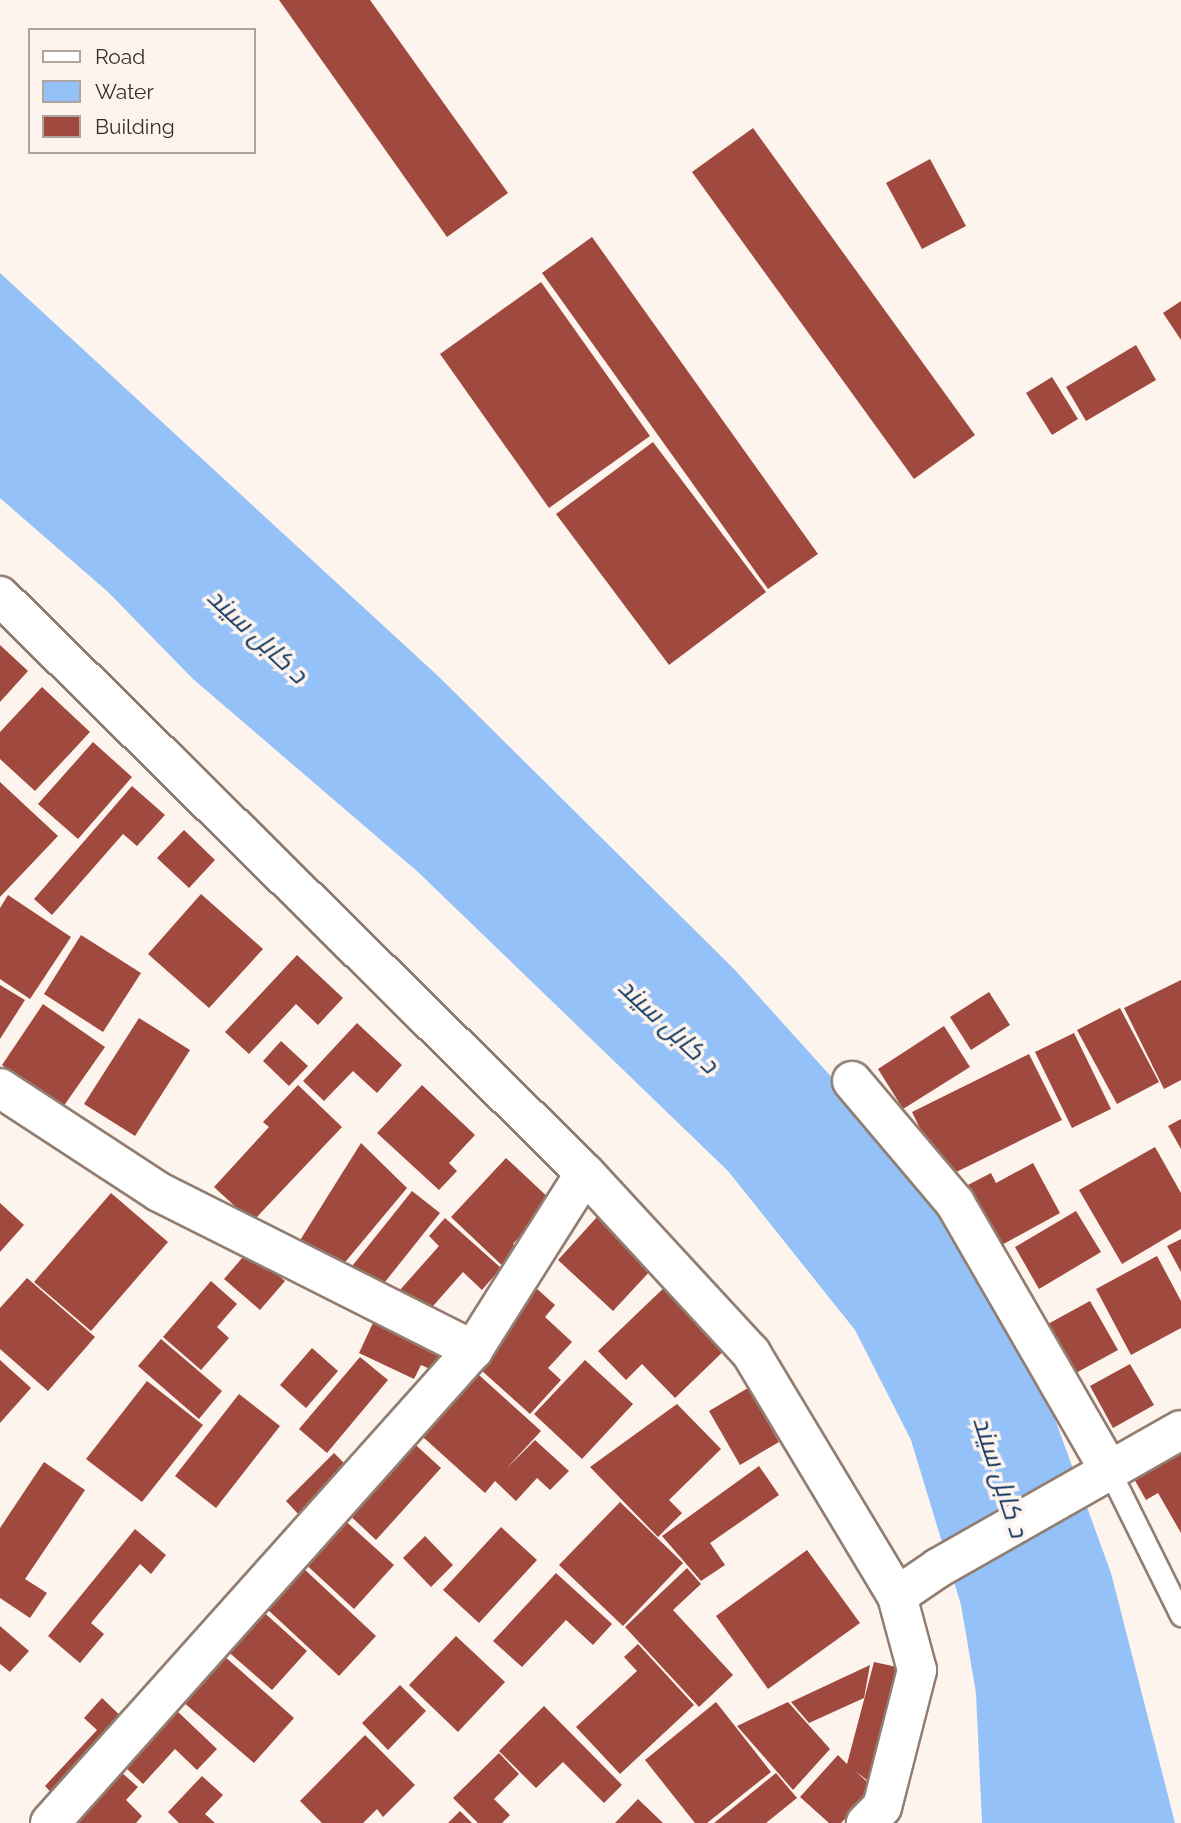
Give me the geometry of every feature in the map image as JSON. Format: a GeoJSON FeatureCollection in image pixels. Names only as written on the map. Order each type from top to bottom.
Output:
{"type":"FeatureCollection","features":[{"type":"Feature","properties":{"kind":"street"},"geometry":{"type":"LineString","coordinates":[[0,596],[585,1173],[751,1353],[897,1596],[917,1670],[882,1807],[866,1823]]}},
{"type":"Feature","properties":{"kind":"street"},"geometry":{"type":"LineString","coordinates":[[852,1081],[955,1203],[1102,1476]]}},
{"type":"Feature","properties":{"kind":"street"},"geometry":{"type":"LineString","coordinates":[[0,1088],[159,1192],[473,1350]]}},
{"type":"Feature","properties":{"kind":"street"},"geometry":{"type":"LineString","coordinates":[[50,1823],[473,1350],[585,1173]]}},
{"type":"Feature","properties":{"kind":"street"},"geometry":{"type":"LineString","coordinates":[[897,1596],[938,1568],[1181,1430]]}},
{"type":"Feature","properties":{"kind":"lane"},"geometry":{"type":"LineString","coordinates":[[1102,1476],[1181,1615]]}},
{"type":"Feature","properties":{"kind":"water","name":"د کابل سيند"},"geometry":{"type":"Polygon","coordinates":[[[0,273],[438,676],[735,970],[881,1132],[930,1198],[1048,1400],[1111,1573],[1175,1823],[982,1823],[976,1693],[961,1605],[911,1440],[855,1330],[728,1171],[418,872],[193,679],[108,592],[0,498],[0,273]]]}},
{"type":"Feature","properties":{"kind":"building"},"geometry":{"type":"Polygon","coordinates":[[[279,0],[370,0],[508,193],[447,237],[279,0]]]}},
{"type":"Feature","properties":{"kind":"building"},"geometry":{"type":"Polygon","coordinates":[[[753,128],[975,435],[914,479],[692,172],[753,128]]]}},
{"type":"Feature","properties":{"kind":"building"},"geometry":{"type":"Polygon","coordinates":[[[930,159],[966,226],[922,249],[886,183],[930,159]]]}},
{"type":"Feature","properties":{"kind":"building"},"geometry":{"type":"Polygon","coordinates":[[[592,237],[818,554],[768,589],[542,273],[592,237]]]}},
{"type":"Feature","properties":{"kind":"building"},"geometry":{"type":"Polygon","coordinates":[[[541,282],[650,436],[549,508],[440,354],[541,282]]]}},
{"type":"Feature","properties":{"kind":"building"},"geometry":{"type":"Polygon","coordinates":[[[1181,301],[1181,340],[1163,313],[1181,301]]]}},
{"type":"Feature","properties":{"kind":"building"},"geometry":{"type":"Polygon","coordinates":[[[1136,345],[1156,380],[1086,421],[1066,387],[1136,345]]]}},
{"type":"Feature","properties":{"kind":"building"},"geometry":{"type":"Polygon","coordinates":[[[1052,377],[1078,419],[1052,435],[1026,393],[1052,377]]]}},
{"type":"Feature","properties":{"kind":"building"},"geometry":{"type":"Polygon","coordinates":[[[653,442],[766,592],[669,665],[556,514],[653,442]]]}},
{"type":"Feature","properties":{"kind":"building"},"geometry":{"type":"Polygon","coordinates":[[[0,645],[28,671],[0,702],[0,645]]]}},
{"type":"Feature","properties":{"kind":"building"},"geometry":{"type":"Polygon","coordinates":[[[42,687],[90,732],[35,791],[0,759],[0,732],[42,687]]]}},
{"type":"Feature","properties":{"kind":"building"},"geometry":{"type":"Polygon","coordinates":[[[93,742],[132,777],[78,839],[38,804],[93,742]]]}},
{"type":"Feature","properties":{"kind":"building"},"geometry":{"type":"Polygon","coordinates":[[[0,782],[58,836],[0,897],[0,782]]]}},
{"type":"Feature","properties":{"kind":"building"},"geometry":{"type":"Polygon","coordinates":[[[132,786],[165,815],[137,846],[123,834],[52,915],[34,899],[132,786]]]}},
{"type":"Feature","properties":{"kind":"building"},"geometry":{"type":"Polygon","coordinates":[[[184,830],[215,860],[189,888],[157,858],[184,830]]]}},
{"type":"Feature","properties":{"kind":"building"},"geometry":{"type":"Polygon","coordinates":[[[201,894],[263,949],[209,1008],[148,954],[201,894]]]}},
{"type":"Feature","properties":{"kind":"building"},"geometry":{"type":"Polygon","coordinates":[[[8,895],[71,937],[30,999],[0,979],[0,908],[8,895]]]}},
{"type":"Feature","properties":{"kind":"building"},"geometry":{"type":"Polygon","coordinates":[[[81,935],[141,973],[103,1032],[44,994],[81,935]]]}},
{"type":"Feature","properties":{"kind":"building"},"geometry":{"type":"Polygon","coordinates":[[[297,955],[343,998],[318,1025],[296,1004],[249,1054],[225,1032],[297,955]]]}},
{"type":"Feature","properties":{"kind":"building"},"geometry":{"type":"Polygon","coordinates":[[[1181,980],[1181,1080],[1164,1089],[1124,1008],[1181,980]]]}},
{"type":"Feature","properties":{"kind":"building"},"geometry":{"type":"Polygon","coordinates":[[[0,985],[25,1000],[0,1039],[0,985]]]}},
{"type":"Feature","properties":{"kind":"building"},"geometry":{"type":"Polygon","coordinates":[[[989,992],[1010,1025],[971,1050],[950,1017],[989,992]]]}},
{"type":"Feature","properties":{"kind":"building"},"geometry":{"type":"Polygon","coordinates":[[[43,1004],[105,1047],[63,1107],[2,1065],[43,1004]]]}},
{"type":"Feature","properties":{"kind":"building"},"geometry":{"type":"Polygon","coordinates":[[[1120,1008],[1159,1082],[1117,1104],[1077,1030],[1120,1008]]]}},
{"type":"Feature","properties":{"kind":"building"},"geometry":{"type":"Polygon","coordinates":[[[139,1018],[190,1050],[135,1136],[84,1104],[139,1018]]]}},
{"type":"Feature","properties":{"kind":"building"},"geometry":{"type":"Polygon","coordinates":[[[357,1023],[402,1065],[377,1093],[353,1071],[324,1101],[303,1081],[357,1023]]]}},
{"type":"Feature","properties":{"kind":"building"},"geometry":{"type":"Polygon","coordinates":[[[944,1026],[970,1067],[903,1109],[878,1069],[944,1026]]]}},
{"type":"Feature","properties":{"kind":"building"},"geometry":{"type":"Polygon","coordinates":[[[1074,1033],[1111,1109],[1072,1128],[1035,1052],[1074,1033]]]}},
{"type":"Feature","properties":{"kind":"building"},"geometry":{"type":"Polygon","coordinates":[[[281,1041],[308,1066],[289,1086],[263,1061],[281,1041]]]}},
{"type":"Feature","properties":{"kind":"building"},"geometry":{"type":"Polygon","coordinates":[[[1029,1054],[1062,1120],[944,1178],[912,1112],[1029,1054]]]}},
{"type":"Feature","properties":{"kind":"building"},"geometry":{"type":"Polygon","coordinates":[[[298,1085],[342,1127],[252,1222],[214,1187],[269,1127],[263,1122],[298,1085]]]}},
{"type":"Feature","properties":{"kind":"building"},"geometry":{"type":"Polygon","coordinates":[[[422,1085],[475,1135],[449,1163],[457,1171],[439,1190],[377,1133],[422,1085]]]}},
{"type":"Feature","properties":{"kind":"building"},"geometry":{"type":"Polygon","coordinates":[[[1181,1119],[1181,1149],[1168,1126],[1181,1119]]]}},
{"type":"Feature","properties":{"kind":"building"},"geometry":{"type":"Polygon","coordinates":[[[361,1143],[407,1188],[336,1273],[294,1250],[361,1143]]]}},
{"type":"Feature","properties":{"kind":"building"},"geometry":{"type":"Polygon","coordinates":[[[1155,1147],[1181,1193],[1181,1229],[1122,1264],[1079,1190],[1155,1147]]]}},
{"type":"Feature","properties":{"kind":"building"},"geometry":{"type":"Polygon","coordinates":[[[506,1158],[552,1201],[513,1244],[524,1255],[509,1272],[451,1217],[506,1158]]]}},
{"type":"Feature","properties":{"kind":"building"},"geometry":{"type":"Polygon","coordinates":[[[1033,1163],[1060,1213],[998,1247],[966,1186],[991,1173],[996,1183],[1033,1163]]]}},
{"type":"Feature","properties":{"kind":"building"},"geometry":{"type":"Polygon","coordinates":[[[412,1191],[440,1213],[373,1297],[345,1275],[412,1191]]]}},
{"type":"Feature","properties":{"kind":"building"},"geometry":{"type":"Polygon","coordinates":[[[111,1193],[168,1242],[91,1331],[34,1282],[111,1193]]]}},
{"type":"Feature","properties":{"kind":"building"},"geometry":{"type":"Polygon","coordinates":[[[0,1203],[24,1225],[0,1252],[0,1203]]]}},
{"type":"Feature","properties":{"kind":"building"},"geometry":{"type":"Polygon","coordinates":[[[1076,1211],[1101,1252],[1039,1289],[1015,1247],[1076,1211]]]}},
{"type":"Feature","properties":{"kind":"building"},"geometry":{"type":"Polygon","coordinates":[[[597,1217],[653,1268],[613,1311],[558,1260],[597,1217]]]}},
{"type":"Feature","properties":{"kind":"building"},"geometry":{"type":"Polygon","coordinates":[[[445,1218],[501,1268],[482,1290],[463,1272],[419,1322],[392,1299],[439,1246],[429,1236],[445,1218]]]}},
{"type":"Feature","properties":{"kind":"building"},"geometry":{"type":"Polygon","coordinates":[[[1181,1239],[1181,1272],[1167,1246],[1181,1239]]]}},
{"type":"Feature","properties":{"kind":"building"},"geometry":{"type":"Polygon","coordinates":[[[249,1250],[285,1281],[260,1310],[224,1279],[249,1250]]]}},
{"type":"Feature","properties":{"kind":"building"},"geometry":{"type":"Polygon","coordinates":[[[1157,1256],[1181,1301],[1181,1328],[1131,1355],[1096,1289],[1157,1256]]]}},
{"type":"Feature","properties":{"kind":"building"},"geometry":{"type":"Polygon","coordinates":[[[27,1278],[95,1337],[48,1391],[0,1349],[0,1308],[27,1278]]]}},
{"type":"Feature","properties":{"kind":"building"},"geometry":{"type":"Polygon","coordinates":[[[211,1281],[237,1304],[217,1327],[229,1338],[201,1370],[163,1337],[211,1281]]]}},
{"type":"Feature","properties":{"kind":"building"},"geometry":{"type":"Polygon","coordinates":[[[671,1281],[731,1344],[675,1398],[642,1364],[626,1380],[598,1351],[671,1281]]]}},
{"type":"Feature","properties":{"kind":"building"},"geometry":{"type":"Polygon","coordinates":[[[536,1288],[555,1305],[545,1317],[572,1342],[548,1368],[561,1380],[530,1414],[471,1361],[536,1288]]]}},
{"type":"Feature","properties":{"kind":"building"},"geometry":{"type":"Polygon","coordinates":[[[1090,1301],[1118,1350],[1074,1374],[1046,1325],[1090,1301]]]}},
{"type":"Feature","properties":{"kind":"building"},"geometry":{"type":"Polygon","coordinates":[[[379,1310],[450,1344],[437,1372],[421,1365],[414,1379],[359,1353],[379,1310]]]}},
{"type":"Feature","properties":{"kind":"building"},"geometry":{"type":"Polygon","coordinates":[[[161,1339],[222,1391],[199,1419],[138,1366],[161,1339]]]}},
{"type":"Feature","properties":{"kind":"building"},"geometry":{"type":"Polygon","coordinates":[[[312,1348],[338,1371],[306,1408],[280,1385],[312,1348]]]}},
{"type":"Feature","properties":{"kind":"building"},"geometry":{"type":"Polygon","coordinates":[[[360,1357],[388,1380],[327,1453],[299,1429],[360,1357]]]}},
{"type":"Feature","properties":{"kind":"building"},"geometry":{"type":"Polygon","coordinates":[[[0,1360],[31,1388],[0,1423],[0,1360]]]}},
{"type":"Feature","properties":{"kind":"building"},"geometry":{"type":"Polygon","coordinates":[[[585,1360],[633,1404],[582,1459],[534,1414],[585,1360]]]}},
{"type":"Feature","properties":{"kind":"building"},"geometry":{"type":"Polygon","coordinates":[[[1130,1364],[1154,1405],[1113,1428],[1090,1386],[1130,1364]]]}},
{"type":"Feature","properties":{"kind":"building"},"geometry":{"type":"Polygon","coordinates":[[[469,1366],[541,1431],[506,1469],[535,1440],[569,1471],[550,1490],[537,1478],[516,1501],[495,1481],[485,1493],[413,1428],[469,1366]]]}},
{"type":"Feature","properties":{"kind":"building"},"geometry":{"type":"Polygon","coordinates":[[[147,1381],[203,1425],[142,1502],[86,1459],[147,1381]]]}},
{"type":"Feature","properties":{"kind":"building"},"geometry":{"type":"Polygon","coordinates":[[[748,1388],[779,1442],[740,1465],[709,1411],[748,1388]]]}},
{"type":"Feature","properties":{"kind":"building"},"geometry":{"type":"Polygon","coordinates":[[[239,1394],[280,1426],[216,1508],[175,1476],[239,1394]]]}},
{"type":"Feature","properties":{"kind":"building"},"geometry":{"type":"Polygon","coordinates":[[[677,1404],[721,1449],[669,1500],[682,1513],[658,1537],[590,1467],[677,1404]]]}},
{"type":"Feature","properties":{"kind":"building"},"geometry":{"type":"Polygon","coordinates":[[[408,1438],[441,1468],[376,1540],[343,1509],[408,1438]]]}},
{"type":"Feature","properties":{"kind":"building"},"geometry":{"type":"Polygon","coordinates":[[[1181,1449],[1181,1533],[1158,1493],[1146,1500],[1133,1477],[1181,1449]]]}},
{"type":"Feature","properties":{"kind":"building"},"geometry":{"type":"Polygon","coordinates":[[[334,1453],[348,1467],[300,1516],[286,1501],[334,1453]]]}},
{"type":"Feature","properties":{"kind":"building"},"geometry":{"type":"Polygon","coordinates":[[[44,1462],[85,1490],[25,1579],[47,1593],[30,1618],[0,1598],[0,1528],[44,1462]]]}},
{"type":"Feature","properties":{"kind":"building"},"geometry":{"type":"Polygon","coordinates":[[[759,1466],[779,1495],[710,1543],[725,1565],[701,1581],[662,1536],[759,1466]]]}},
{"type":"Feature","properties":{"kind":"building"},"geometry":{"type":"Polygon","coordinates":[[[620,1502],[683,1563],[623,1626],[559,1565],[620,1502]]]}},
{"type":"Feature","properties":{"kind":"building"},"geometry":{"type":"Polygon","coordinates":[[[340,1516],[394,1565],[354,1609],[300,1559],[340,1516]]]}},
{"type":"Feature","properties":{"kind":"building"},"geometry":{"type":"Polygon","coordinates":[[[501,1527],[537,1560],[479,1623],[443,1590],[501,1527]]]}},
{"type":"Feature","properties":{"kind":"building"},"geometry":{"type":"Polygon","coordinates":[[[135,1529],[166,1555],[151,1574],[140,1564],[91,1623],[104,1634],[80,1663],[48,1636],[135,1529]]]}},
{"type":"Feature","properties":{"kind":"building"},"geometry":{"type":"Polygon","coordinates":[[[425,1536],[453,1565],[431,1587],[403,1558],[425,1536]]]}},
{"type":"Feature","properties":{"kind":"building"},"geometry":{"type":"Polygon","coordinates":[[[807,1550],[860,1623],[768,1689],[716,1616],[807,1550]]]}},
{"type":"Feature","properties":{"kind":"building"},"geometry":{"type":"Polygon","coordinates":[[[303,1568],[376,1636],[339,1676],[266,1608],[303,1568]]]}},
{"type":"Feature","properties":{"kind":"building"},"geometry":{"type":"Polygon","coordinates":[[[687,1568],[701,1584],[673,1610],[733,1675],[699,1707],[625,1627],[687,1568]]]}},
{"type":"Feature","properties":{"kind":"building"},"geometry":{"type":"Polygon","coordinates":[[[556,1573],[612,1624],[593,1645],[566,1620],[522,1667],[493,1641],[556,1573]]]}},
{"type":"Feature","properties":{"kind":"building"},"geometry":{"type":"Polygon","coordinates":[[[259,1608],[307,1651],[272,1690],[224,1648],[259,1608]]]}},
{"type":"Feature","properties":{"kind":"building"},"geometry":{"type":"Polygon","coordinates":[[[0,1626],[29,1651],[10,1672],[0,1664],[0,1626]]]}},
{"type":"Feature","properties":{"kind":"building"},"geometry":{"type":"Polygon","coordinates":[[[456,1636],[505,1682],[458,1732],[409,1685],[456,1636]]]}},
{"type":"Feature","properties":{"kind":"building"},"geometry":{"type":"Polygon","coordinates":[[[638,1644],[694,1705],[620,1774],[576,1727],[637,1671],[624,1657],[638,1644]]]}},
{"type":"Feature","properties":{"kind":"building"},"geometry":{"type":"Polygon","coordinates":[[[223,1655],[294,1718],[254,1763],[182,1701],[223,1655]]]}},
{"type":"Feature","properties":{"kind":"building"},"geometry":{"type":"Polygon","coordinates":[[[874,1662],[906,1669],[873,1785],[854,1770],[874,1788],[841,1823],[829,1823],[800,1797],[838,1755],[847,1764],[874,1662]]]}},
{"type":"Feature","properties":{"kind":"building"},"geometry":{"type":"Polygon","coordinates":[[[870,1665],[864,1698],[809,1723],[791,1702],[870,1665]]]}},
{"type":"Feature","properties":{"kind":"building"},"geometry":{"type":"Polygon","coordinates":[[[400,1685],[426,1711],[388,1750],[362,1723],[400,1685]]]}},
{"type":"Feature","properties":{"kind":"building"},"geometry":{"type":"Polygon","coordinates":[[[102,1698],[130,1725],[59,1801],[45,1786],[97,1730],[84,1718],[102,1698]]]}},
{"type":"Feature","properties":{"kind":"building"},"geometry":{"type":"Polygon","coordinates":[[[716,1702],[771,1772],[707,1823],[695,1823],[645,1760],[716,1702]]]}},
{"type":"Feature","properties":{"kind":"building"},"geometry":{"type":"Polygon","coordinates":[[[788,1702],[830,1749],[793,1790],[737,1726],[788,1702]]]}},
{"type":"Feature","properties":{"kind":"building"},"geometry":{"type":"Polygon","coordinates":[[[544,1706],[622,1785],[604,1803],[563,1762],[536,1788],[499,1751],[544,1706]]]}},
{"type":"Feature","properties":{"kind":"building"},"geometry":{"type":"Polygon","coordinates":[[[176,1710],[217,1749],[197,1770],[175,1749],[143,1784],[124,1766],[176,1710]]]}},
{"type":"Feature","properties":{"kind":"building"},"geometry":{"type":"Polygon","coordinates":[[[365,1735],[415,1785],[383,1817],[377,1809],[363,1823],[322,1823],[300,1801],[365,1735]]]}},
{"type":"Feature","properties":{"kind":"building"},"geometry":{"type":"Polygon","coordinates":[[[499,1753],[519,1774],[494,1799],[510,1815],[502,1823],[478,1823],[453,1798],[499,1753]]]}},
{"type":"Feature","properties":{"kind":"building"},"geometry":{"type":"Polygon","coordinates":[[[121,1772],[138,1787],[126,1800],[142,1816],[136,1823],[73,1823],[121,1772]]]}},
{"type":"Feature","properties":{"kind":"building"},"geometry":{"type":"Polygon","coordinates":[[[776,1773],[797,1798],[766,1823],[714,1823],[776,1773]]]}},
{"type":"Feature","properties":{"kind":"building"},"geometry":{"type":"Polygon","coordinates":[[[202,1776],[223,1795],[205,1814],[215,1823],[179,1823],[168,1812],[202,1776]]]}},
{"type":"Feature","properties":{"kind":"building"},"geometry":{"type":"Polygon","coordinates":[[[638,1799],[663,1823],[615,1823],[638,1799]]]}},
{"type":"Feature","properties":{"kind":"building"},"geometry":{"type":"Polygon","coordinates":[[[460,1811],[472,1823],[448,1823],[460,1811]]]}}]}
